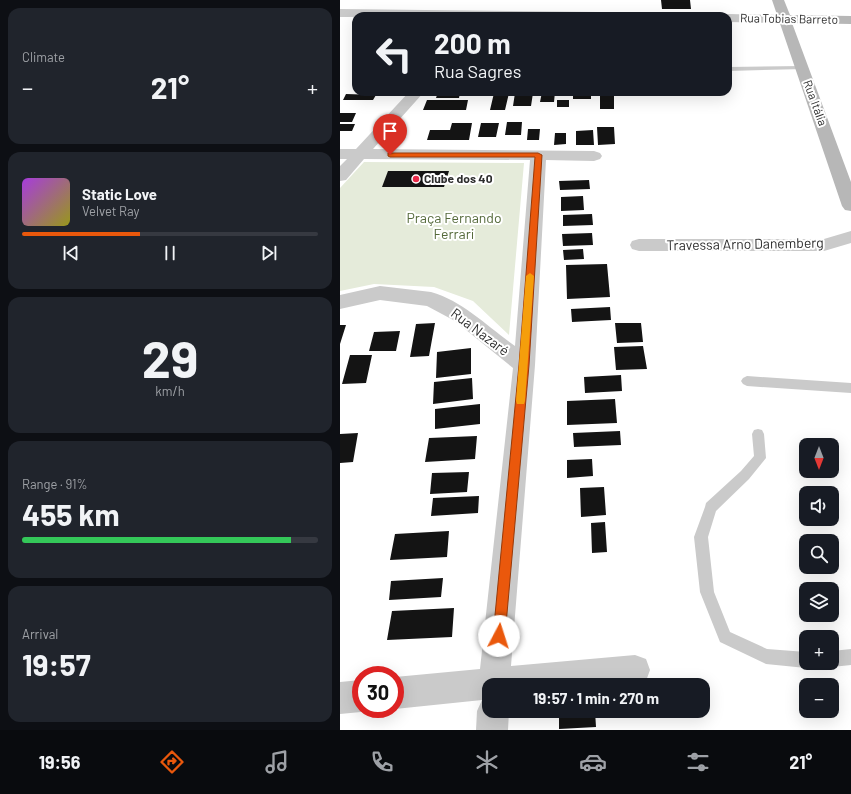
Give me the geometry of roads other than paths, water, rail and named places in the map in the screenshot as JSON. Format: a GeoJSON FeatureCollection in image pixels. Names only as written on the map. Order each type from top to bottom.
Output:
{"type":"FeatureCollection","features":[{"type":"Feature","properties":{"kind":"street"},"geometry":{"type":"LineString","coordinates":[[350,12],[362,0]]}},
{"type":"Feature","properties":{"kind":"street"},"geometry":{"type":"LineString","coordinates":[[350,12],[379,0]]}},
{"type":"Feature","properties":{"kind":"street"},"geometry":{"type":"LineString","coordinates":[[550,12],[551,0]]}},
{"type":"Feature","properties":{"kind":"street","name":"Rua Itália"},"geometry":{"type":"LineString","coordinates":[[778,0],[851,206]]}},
{"type":"Feature","properties":{"kind":"street","name":"Rua Tobias Barreto"},"geometry":{"type":"LineString","coordinates":[[732,18],[851,20]]}},
{"type":"Feature","properties":{"kind":"street"},"geometry":{"type":"LineString","coordinates":[[340,176],[413,96]]}},
{"type":"Feature","properties":{"kind":"street"},"geometry":{"type":"LineString","coordinates":[[340,154],[594,156]]}},
{"type":"Feature","properties":{"kind":"street"},"geometry":{"type":"LineString","coordinates":[[495,678],[524,365],[538,155]]}},
{"type":"Feature","properties":{"kind":"street","name":"Travessa Arno Danemberg"},"geometry":{"type":"LineString","coordinates":[[639,245],[824,245],[851,237]]}},
{"type":"Feature","properties":{"kind":"street","name":"Rua Nazaré"},"geometry":{"type":"LineString","coordinates":[[340,302],[380,293],[431,299],[462,316],[524,365]]}},
{"type":"Feature","properties":{"kind":"street"},"geometry":{"type":"LineString","coordinates":[[586,678],[635,670]]}},
{"type":"Feature","properties":{"kind":"street"},"geometry":{"type":"LineString","coordinates":[[404,693],[482,693]]}},
{"type":"Feature","properties":{"kind":"street"},"geometry":{"type":"LineString","coordinates":[[340,698],[352,697]]}},
{"type":"Feature","properties":{"kind":"street"},"geometry":{"type":"LineString","coordinates":[[492,730],[493,718]]}},
{"type":"Feature","properties":{"kind":"lane"},"geometry":{"type":"LineString","coordinates":[[732,69],[802,68]]}},
{"type":"Feature","properties":{"kind":"lane"},"geometry":{"type":"LineString","coordinates":[[747,380],[851,388]]}},
{"type":"Feature","properties":{"kind":"lane"},"geometry":{"type":"LineString","coordinates":[[758,434],[760,458],[745,475],[711,507],[701,537],[707,592],[725,637],[766,656],[799,659]]}},
{"type":"Feature","properties":{"kind":"lane"},"geometry":{"type":"LineString","coordinates":[[839,658],[851,656]]}},
{"type":"Feature","properties":{"kind":"place","name":"Clube dos 40"},"geometry":{"type":"Point","coordinates":[416,179]}},
{"type":"Feature","properties":{"kind":"park label","name":"Praça Fernando Ferrari"},"geometry":{"type":"Point","coordinates":[454,226]}}]}
